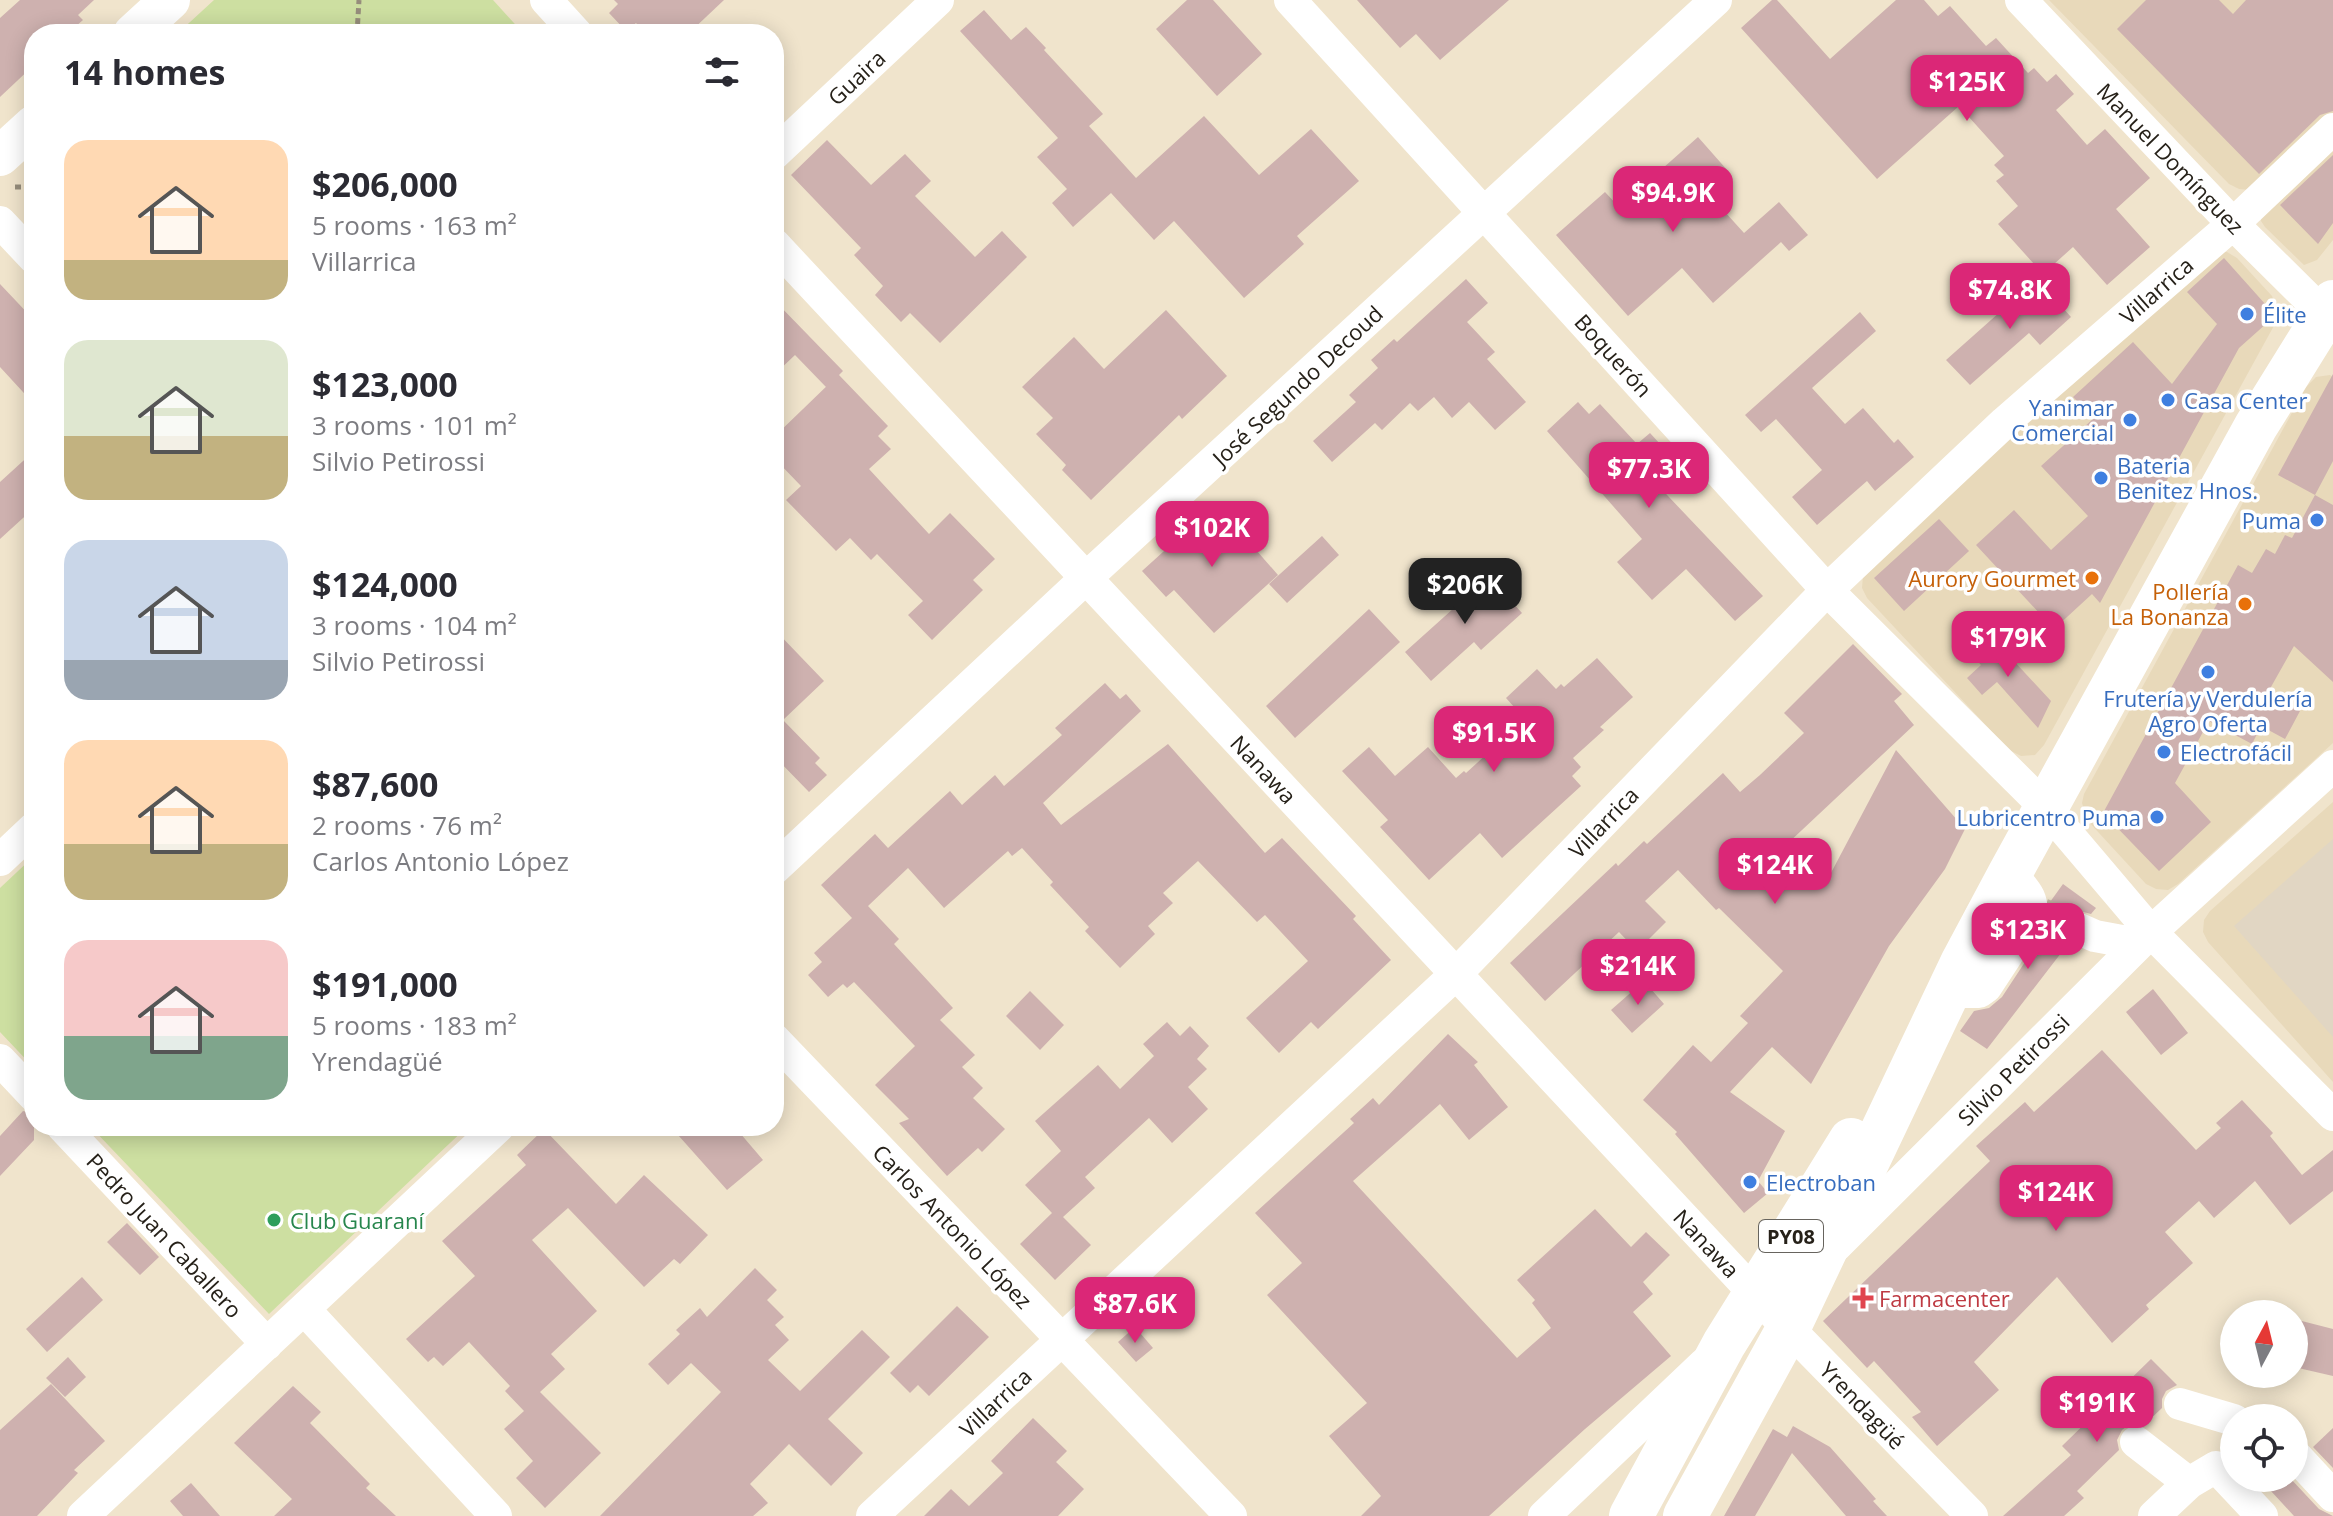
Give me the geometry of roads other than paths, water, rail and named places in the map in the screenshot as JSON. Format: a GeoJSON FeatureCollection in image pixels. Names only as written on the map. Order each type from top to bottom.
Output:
{"type":"FeatureCollection","features":[{"type":"Feature","properties":{"kind":"highway","name":"PY08"},"geometry":{"type":"LineString","coordinates":[[1685,1516],[1788,1329],[1955,977],[2045,807],[2256,426],[2330,313]]}},
{"type":"Feature","properties":{"kind":"highway","name":"PY08"},"geometry":{"type":"LineString","coordinates":[[1631,1516],[1724,1344],[1955,977]]}},
{"type":"Feature","properties":{"kind":"main road"},"geometry":{"type":"LineString","coordinates":[[144,24],[170,0]]}},
{"type":"Feature","properties":{"kind":"main road"},"geometry":{"type":"LineString","coordinates":[[0,156],[24,134]]}},
{"type":"Feature","properties":{"kind":"street"},"geometry":{"type":"LineString","coordinates":[[546,0],[568,24]]}},
{"type":"Feature","properties":{"kind":"street","name":"Guaira"},"geometry":{"type":"LineString","coordinates":[[784,145],[938,0]]}},
{"type":"Feature","properties":{"kind":"street","name":"Boquerón"},"geometry":{"type":"LineString","coordinates":[[1290,0],[1827,590],[2045,807],[2145,938],[2333,1115]]}},
{"type":"Feature","properties":{"kind":"street","name":"José Segundo Decoud"},"geometry":{"type":"LineString","coordinates":[[784,860],[1716,0]]}},
{"type":"Feature","properties":{"kind":"street","name":"Manuel Domínguez"},"geometry":{"type":"LineString","coordinates":[[2021,0],[2233,224],[2330,313]]}},
{"type":"Feature","properties":{"kind":"street","name":"Villarrica"},"geometry":{"type":"LineString","coordinates":[[872,1516],[1456,974],[1827,590],[2005,422],[2233,224],[2333,129]]}},
{"type":"Feature","properties":{"kind":"street"},"geometry":{"type":"LineString","coordinates":[[0,222],[24,247]]}},
{"type":"Feature","properties":{"kind":"street","name":"Nanawa"},"geometry":{"type":"LineString","coordinates":[[784,255],[1755,1294]]}},
{"type":"Feature","properties":{"kind":"street","name":"Silvio Petirossi"},"geometry":{"type":"LineString","coordinates":[[1755,1294],[1819,1262],[2145,938],[2333,766]]}},
{"type":"Feature","properties":{"kind":"street"},"geometry":{"type":"LineString","coordinates":[[0,860],[24,837]]}},
{"type":"Feature","properties":{"kind":"street"},"geometry":{"type":"LineString","coordinates":[[1955,977],[1979,992],[1986,987],[2037,912],[2030,896],[2010,873]]}},
{"type":"Feature","properties":{"kind":"street"},"geometry":{"type":"LineString","coordinates":[[2079,929],[2095,936],[2145,938]]}},
{"type":"Feature","properties":{"kind":"street","name":"Carlos Antonio López"},"geometry":{"type":"LineString","coordinates":[[784,1049],[1231,1516]]}},
{"type":"Feature","properties":{"kind":"street"},"geometry":{"type":"LineString","coordinates":[[0,1060],[24,1085]]}},
{"type":"Feature","properties":{"kind":"street","name":"Pedro Juan Caballero"},"geometry":{"type":"LineString","coordinates":[[71,1136],[267,1344]]}},
{"type":"Feature","properties":{"kind":"street"},"geometry":{"type":"LineString","coordinates":[[83,1516],[488,1136]]}},
{"type":"Feature","properties":{"kind":"street","name":"Yrendagüé"},"geometry":{"type":"LineString","coordinates":[[1755,1294],[1972,1516]]}},
{"type":"Feature","properties":{"kind":"street"},"geometry":{"type":"LineString","coordinates":[[304,1309],[496,1516]]}},
{"type":"Feature","properties":{"kind":"street"},"geometry":{"type":"LineString","coordinates":[[1544,1516],[1724,1344]]}},
{"type":"Feature","properties":{"kind":"street"},"geometry":{"type":"LineString","coordinates":[[2180,1404],[2220,1416]]}},
{"type":"Feature","properties":{"kind":"street"},"geometry":{"type":"LineString","coordinates":[[2136,1442],[2189,1483]]}},
{"type":"Feature","properties":{"kind":"street"},"geometry":{"type":"LineString","coordinates":[[2154,1516],[2189,1483],[2216,1467],[2262,1516]]}},
{"type":"Feature","properties":{"kind":"street"},"geometry":{"type":"LineString","coordinates":[[2308,1469],[2333,1496]]}},
{"type":"Feature","properties":{"kind":"tunnel"},"geometry":{"type":"LineString","coordinates":[[2042,914],[2079,929]]}},
{"type":"Feature","properties":{"kind":"place","name":"Élite"},"geometry":{"type":"Point","coordinates":[2247,314]}},
{"type":"Feature","properties":{"kind":"place","name":"Casa Center"},"geometry":{"type":"Point","coordinates":[2168,400]}},
{"type":"Feature","properties":{"kind":"place","name":"Yanimar Comercial"},"geometry":{"type":"Point","coordinates":[2130,420]}},
{"type":"Feature","properties":{"kind":"place","name":"Bateria Benitez Hnos."},"geometry":{"type":"Point","coordinates":[2101,478]}},
{"type":"Feature","properties":{"kind":"place","name":"Puma"},"geometry":{"type":"Point","coordinates":[2317,520]}},
{"type":"Feature","properties":{"kind":"place","name":"Aurory Gourmet"},"geometry":{"type":"Point","coordinates":[2092,578]}},
{"type":"Feature","properties":{"kind":"place","name":"Pollería La Bonanza"},"geometry":{"type":"Point","coordinates":[2245,604]}},
{"type":"Feature","properties":{"kind":"place","name":"Frutería y Verdulería Agro Oferta"},"geometry":{"type":"Point","coordinates":[2208,672]}},
{"type":"Feature","properties":{"kind":"place","name":"Electrofácil"},"geometry":{"type":"Point","coordinates":[2164,752]}},
{"type":"Feature","properties":{"kind":"place","name":"Lubricentro Puma"},"geometry":{"type":"Point","coordinates":[2157,817]}},
{"type":"Feature","properties":{"kind":"place","name":"Electroban"},"geometry":{"type":"Point","coordinates":[1750,1182]}},
{"type":"Feature","properties":{"kind":"place","name":"Club Guaraní"},"geometry":{"type":"Point","coordinates":[274,1220]}},
{"type":"Feature","properties":{"kind":"place","name":"Farmacenter"},"geometry":{"type":"Point","coordinates":[1863,1298]}}]}
